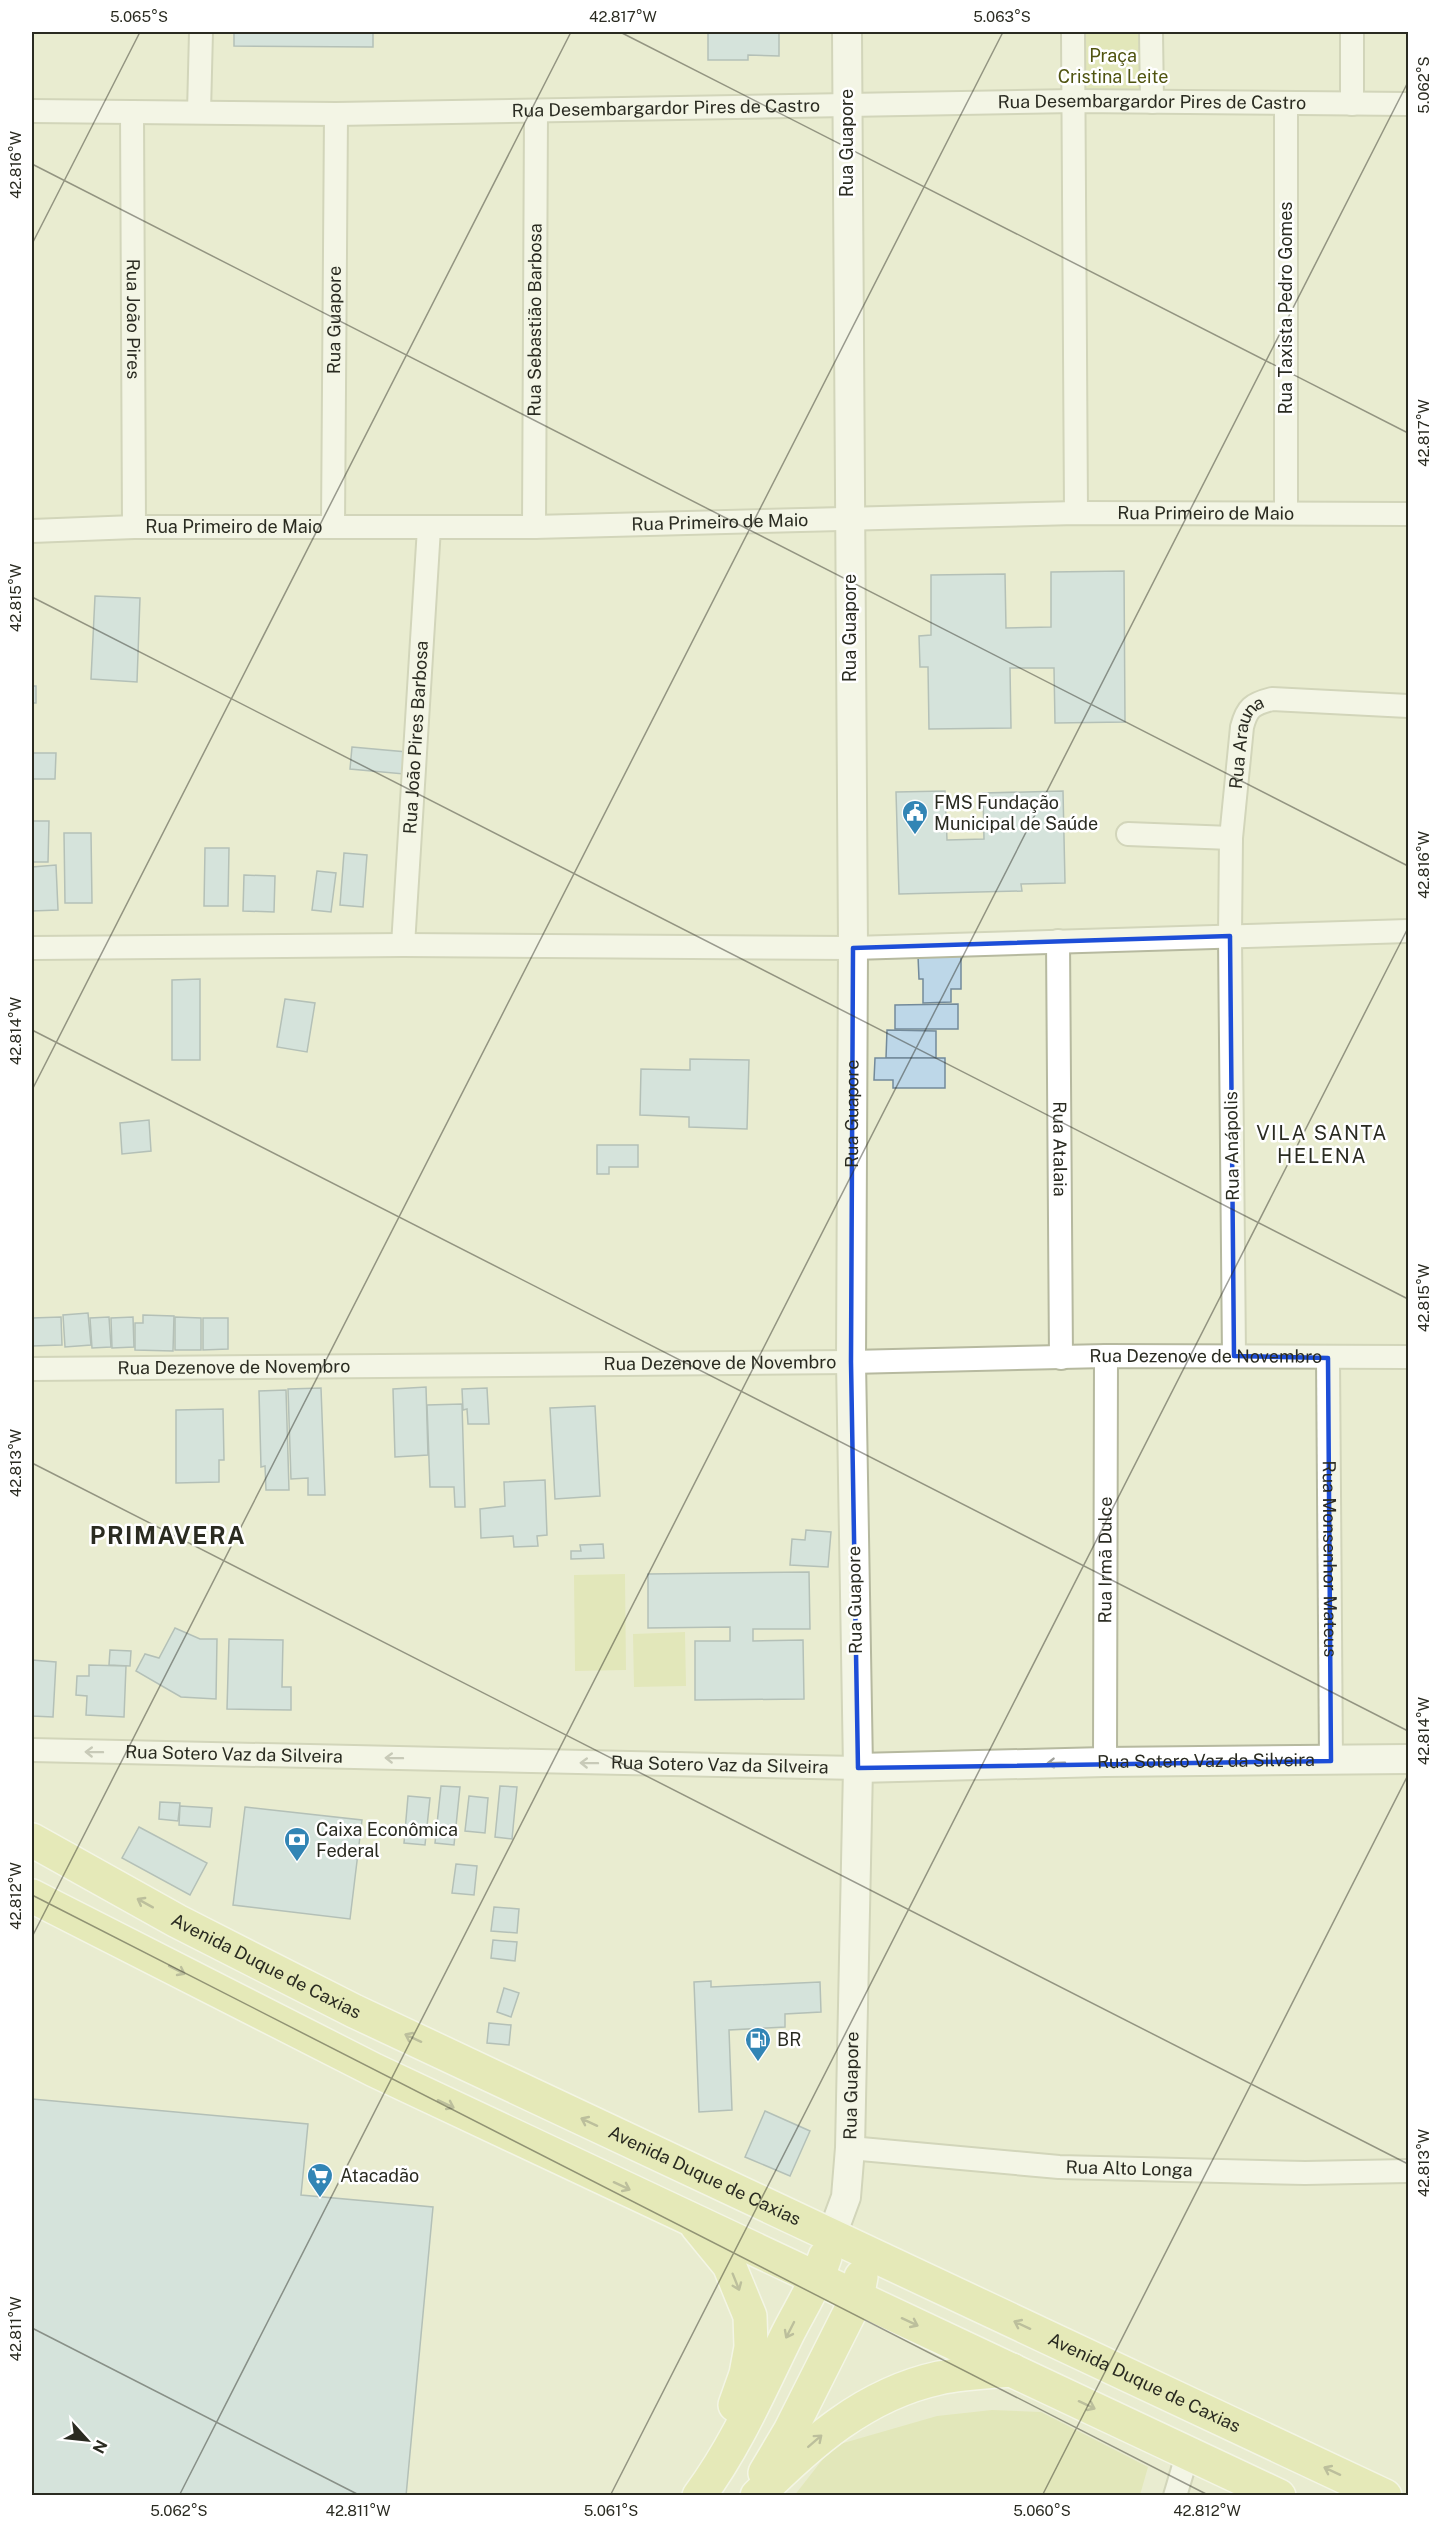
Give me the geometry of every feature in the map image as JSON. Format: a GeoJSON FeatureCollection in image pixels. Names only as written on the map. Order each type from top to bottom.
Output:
{"type":"FeatureCollection","features":[{"type":"Feature","properties":{"kind":"main road","name":"Avenida Duque de Caxias"},"geometry":{"type":"LineString","coordinates":[[32,1840],[177,1921],[354,2011],[1385,2496]]}},
{"type":"Feature","properties":{"kind":"main road"},"geometry":{"type":"LineString","coordinates":[[32,1896],[374,2070],[1279,2496]]}},
{"type":"Feature","properties":{"kind":"main road"},"geometry":{"type":"LineString","coordinates":[[690,2218],[729,2265],[750,2316],[751,2347],[746,2374],[702,2491]]}},
{"type":"Feature","properties":{"kind":"main road","name":"Rua Guapore"},"geometry":{"type":"LineString","coordinates":[[702,2491],[737,2437],[818,2279],[832,2235]]}},
{"type":"Feature","properties":{"kind":"main road"},"geometry":{"type":"LineString","coordinates":[[752,2496],[790,2431],[857,2298],[865,2252]]}},
{"type":"Feature","properties":{"kind":"main road"},"geometry":{"type":"LineString","coordinates":[[757,2496],[828,2430],[868,2405],[901,2389],[940,2378],[1012,2370]]}},
{"type":"Feature","properties":{"kind":"street"},"geometry":{"type":"LineString","coordinates":[[199,112],[201,32]]}},
{"type":"Feature","properties":{"kind":"street","name":"Rua Guapore"},"geometry":{"type":"LineString","coordinates":[[832,2235],[846,2197],[850,2148],[858,1768],[851,1362],[853,948],[847,32]]}},
{"type":"Feature","properties":{"kind":"street"},"geometry":{"type":"LineString","coordinates":[[1073,32],[1076,513]]}},
{"type":"Feature","properties":{"kind":"street"},"geometry":{"type":"LineString","coordinates":[[1151,32],[1152,102]]}},
{"type":"Feature","properties":{"kind":"street"},"geometry":{"type":"LineString","coordinates":[[1352,32],[1352,104]]}},
{"type":"Feature","properties":{"kind":"street","name":"Rua Desembargardor Pires de Castro"},"geometry":{"type":"LineString","coordinates":[[32,111],[336,114],[1075,101],[1408,104]]}},
{"type":"Feature","properties":{"kind":"street","name":"Rua Taxista Pedro Gomes"},"geometry":{"type":"LineString","coordinates":[[1286,104],[1286,513]]}},
{"type":"Feature","properties":{"kind":"street","name":"Rua João Pires"},"geometry":{"type":"LineString","coordinates":[[132,112],[134,527]]}},
{"type":"Feature","properties":{"kind":"street","name":"Rua Sebastião Barbosa"},"geometry":{"type":"LineString","coordinates":[[534,527],[536,112]]}},
{"type":"Feature","properties":{"kind":"street","name":"Rua Guapore"},"geometry":{"type":"LineString","coordinates":[[333,526],[336,114]]}},
{"type":"Feature","properties":{"kind":"street","name":"Rua Primeiro de Maio"},"geometry":{"type":"LineString","coordinates":[[32,531],[134,527],[534,527],[1076,513],[1408,514]]}},
{"type":"Feature","properties":{"kind":"street","name":"Rua João Pires Barbosa"},"geometry":{"type":"LineString","coordinates":[[403,945],[429,528]]}},
{"type":"Feature","properties":{"kind":"street","name":"Rua Arauna"},"geometry":{"type":"LineString","coordinates":[[1230,936],[1231,838],[1242,728],[1246,713],[1257,702],[1272,699],[1408,706]]}},
{"type":"Feature","properties":{"kind":"street"},"geometry":{"type":"LineString","coordinates":[[1128,834],[1231,838]]}},
{"type":"Feature","properties":{"kind":"street"},"geometry":{"type":"LineString","coordinates":[[32,948],[403,945],[853,948],[1408,931]]}},
{"type":"Feature","properties":{"kind":"street","name":"Rua Anápolis"},"geometry":{"type":"LineString","coordinates":[[1230,936],[1234,1356]]}},
{"type":"Feature","properties":{"kind":"street","name":"Rua Atalaia"},"geometry":{"type":"LineString","coordinates":[[1059,941],[1061,1358]]}},
{"type":"Feature","properties":{"kind":"street","name":"Rua Dezenove de Novembro"},"geometry":{"type":"LineString","coordinates":[[32,1370],[851,1362],[1107,1356],[1408,1357]]}},
{"type":"Feature","properties":{"kind":"street","name":"Rua Irmã Dulce"},"geometry":{"type":"LineString","coordinates":[[1105,1762],[1107,1356]]}},
{"type":"Feature","properties":{"kind":"street","name":"Rua Monsenhor Mateus"},"geometry":{"type":"LineString","coordinates":[[1328,1358],[1331,1761]]}},
{"type":"Feature","properties":{"kind":"street","name":"Rua Sotero Vaz da Silveira"},"geometry":{"type":"LineString","coordinates":[[32,1750],[858,1768],[1105,1762],[1408,1759]]}},
{"type":"Feature","properties":{"kind":"street","name":"Rua Alto Longa"},"geometry":{"type":"LineString","coordinates":[[850,2148],[1059,2167],[1305,2173],[1408,2172]]}},
{"type":"Feature","properties":{"kind":"street","name":"Rua Guapore"},"geometry":{"type":"LineString","coordinates":[[846,2197],[865,2252]]}},
{"type":"Feature","properties":{"kind":"street"},"geometry":{"type":"LineString","coordinates":[[1175,2496],[1188,2452]]}},
{"type":"Feature","properties":{"kind":"highlighted area"},"geometry":{"type":"Polygon","coordinates":[[[1230,936],[1234,1356],[1328,1358],[1331,1761],[858,1768],[851,1362],[853,948],[1230,936]]]}},
{"type":"Feature","properties":{"kind":"green space","name":"Praça Cristina Leite"},"geometry":{"type":"Polygon","coordinates":[[[1073,32],[1151,32],[1152,102],[1075,101],[1073,32]]]}},
{"type":"Feature","properties":{"kind":"green space"},"geometry":{"type":"Polygon","coordinates":[[[625,1574],[626,1670],[575,1671],[574,1575],[625,1574]]]}},
{"type":"Feature","properties":{"kind":"green space"},"geometry":{"type":"Polygon","coordinates":[[[685,1632],[686,1686],[634,1687],[633,1634],[685,1632]]]}},
{"type":"Feature","properties":{"kind":"green space"},"geometry":{"type":"Polygon","coordinates":[[[992,2410],[1041,2412],[1148,2467],[1140,2495],[794,2496],[833,2446],[937,2416],[992,2410]]]}},
{"type":"Feature","properties":{"kind":"building"},"geometry":{"type":"Polygon","coordinates":[[[234,32],[373,32],[373,47],[234,46],[234,32]]]}},
{"type":"Feature","properties":{"kind":"building"},"geometry":{"type":"Polygon","coordinates":[[[708,32],[779,32],[779,56],[748,55],[748,60],[708,60],[708,32]]]}},
{"type":"Feature","properties":{"kind":"building"},"geometry":{"type":"Polygon","coordinates":[[[1124,571],[1125,722],[1055,723],[1054,668],[1010,668],[1011,728],[929,729],[928,667],[920,667],[919,636],[931,635],[931,575],[1005,574],[1006,628],[1051,627],[1051,572],[1124,571]]]}},
{"type":"Feature","properties":{"kind":"building"},"geometry":{"type":"Polygon","coordinates":[[[95,596],[140,598],[137,682],[91,679],[95,596]]]}},
{"type":"Feature","properties":{"kind":"building"},"geometry":{"type":"Polygon","coordinates":[[[32,686],[36,686],[36,703],[32,703],[32,686]]]}},
{"type":"Feature","properties":{"kind":"building"},"geometry":{"type":"Polygon","coordinates":[[[352,747],[407,752],[404,774],[350,769],[352,747]]]}},
{"type":"Feature","properties":{"kind":"building"},"geometry":{"type":"Polygon","coordinates":[[[32,753],[56,753],[55,779],[32,779],[32,753]]]}},
{"type":"Feature","properties":{"kind":"building"},"geometry":{"type":"Polygon","coordinates":[[[945,791],[947,840],[984,839],[983,793],[1063,791],[1065,883],[1021,884],[1022,891],[899,894],[896,792],[945,791]]]}},
{"type":"Feature","properties":{"kind":"building"},"geometry":{"type":"Polygon","coordinates":[[[32,821],[49,821],[48,862],[32,862],[32,821]]]}},
{"type":"Feature","properties":{"kind":"building"},"geometry":{"type":"Polygon","coordinates":[[[64,833],[91,833],[92,903],[65,903],[64,833]]]}},
{"type":"Feature","properties":{"kind":"building"},"geometry":{"type":"Polygon","coordinates":[[[205,848],[229,848],[228,906],[204,906],[205,848]]]}},
{"type":"Feature","properties":{"kind":"building"},"geometry":{"type":"Polygon","coordinates":[[[344,853],[367,855],[363,907],[340,905],[344,853]]]}},
{"type":"Feature","properties":{"kind":"building"},"geometry":{"type":"Polygon","coordinates":[[[56,865],[58,910],[32,911],[32,867],[56,865]]]}},
{"type":"Feature","properties":{"kind":"building"},"geometry":{"type":"Polygon","coordinates":[[[317,871],[336,873],[331,912],[312,910],[317,871]]]}},
{"type":"Feature","properties":{"kind":"building"},"geometry":{"type":"Polygon","coordinates":[[[244,875],[275,876],[274,912],[243,911],[244,875]]]}},
{"type":"Feature","properties":{"kind":"building"},"geometry":{"type":"Polygon","coordinates":[[[961,955],[961,989],[951,989],[951,1002],[923,1003],[923,979],[919,979],[918,956],[961,955]]]}},
{"type":"Feature","properties":{"kind":"building"},"geometry":{"type":"Polygon","coordinates":[[[200,979],[200,1060],[172,1060],[172,980],[200,979]]]}},
{"type":"Feature","properties":{"kind":"building"},"geometry":{"type":"Polygon","coordinates":[[[285,999],[315,1003],[307,1052],[277,1047],[285,999]]]}},
{"type":"Feature","properties":{"kind":"building"},"geometry":{"type":"Polygon","coordinates":[[[958,1004],[958,1029],[895,1029],[895,1005],[958,1004]]]}},
{"type":"Feature","properties":{"kind":"building"},"geometry":{"type":"Polygon","coordinates":[[[887,1030],[936,1031],[936,1058],[886,1058],[887,1030]]]}},
{"type":"Feature","properties":{"kind":"building"},"geometry":{"type":"Polygon","coordinates":[[[875,1058],[945,1058],[945,1088],[893,1088],[893,1080],[874,1080],[875,1058]]]}},
{"type":"Feature","properties":{"kind":"building"},"geometry":{"type":"Polygon","coordinates":[[[690,1059],[749,1060],[747,1129],[689,1127],[689,1117],[640,1115],[641,1069],[690,1070],[690,1059]]]}},
{"type":"Feature","properties":{"kind":"building"},"geometry":{"type":"Polygon","coordinates":[[[149,1120],[151,1151],[122,1154],[120,1123],[149,1120]]]}},
{"type":"Feature","properties":{"kind":"building"},"geometry":{"type":"Polygon","coordinates":[[[597,1145],[638,1145],[638,1167],[609,1167],[609,1174],[597,1174],[597,1145]]]}},
{"type":"Feature","properties":{"kind":"building"},"geometry":{"type":"Polygon","coordinates":[[[88,1313],[91,1345],[65,1347],[63,1315],[88,1313]]]}},
{"type":"Feature","properties":{"kind":"building"},"geometry":{"type":"Polygon","coordinates":[[[143,1315],[174,1316],[173,1351],[135,1350],[135,1323],[143,1323],[143,1315]]]}},
{"type":"Feature","properties":{"kind":"building"},"geometry":{"type":"Polygon","coordinates":[[[61,1317],[62,1345],[32,1346],[32,1318],[61,1317]]]}},
{"type":"Feature","properties":{"kind":"building"},"geometry":{"type":"Polygon","coordinates":[[[109,1317],[111,1347],[92,1348],[90,1318],[109,1317]]]}},
{"type":"Feature","properties":{"kind":"building"},"geometry":{"type":"Polygon","coordinates":[[[133,1317],[134,1347],[112,1348],[111,1318],[133,1317]]]}},
{"type":"Feature","properties":{"kind":"building"},"geometry":{"type":"Polygon","coordinates":[[[175,1317],[201,1318],[201,1350],[175,1350],[175,1317]]]}},
{"type":"Feature","properties":{"kind":"building"},"geometry":{"type":"Polygon","coordinates":[[[203,1318],[228,1318],[228,1349],[203,1350],[203,1318]]]}},
{"type":"Feature","properties":{"kind":"building"},"geometry":{"type":"Polygon","coordinates":[[[426,1387],[428,1455],[395,1457],[393,1389],[426,1387]]]}},
{"type":"Feature","properties":{"kind":"building"},"geometry":{"type":"Polygon","coordinates":[[[321,1388],[325,1495],[308,1495],[308,1478],[291,1479],[288,1389],[321,1388]]]}},
{"type":"Feature","properties":{"kind":"building"},"geometry":{"type":"Polygon","coordinates":[[[487,1388],[489,1424],[468,1424],[467,1409],[463,1410],[462,1389],[487,1388]]]}},
{"type":"Feature","properties":{"kind":"building"},"geometry":{"type":"Polygon","coordinates":[[[286,1390],[289,1490],[266,1490],[265,1466],[261,1467],[259,1391],[286,1390]]]}},
{"type":"Feature","properties":{"kind":"building"},"geometry":{"type":"Polygon","coordinates":[[[462,1404],[465,1507],[455,1507],[454,1487],[430,1487],[427,1405],[462,1404]]]}},
{"type":"Feature","properties":{"kind":"building"},"geometry":{"type":"Polygon","coordinates":[[[595,1406],[600,1496],[555,1499],[550,1408],[595,1406]]]}},
{"type":"Feature","properties":{"kind":"building"},"geometry":{"type":"Polygon","coordinates":[[[223,1409],[224,1460],[219,1460],[219,1482],[176,1483],[176,1410],[223,1409]]]}},
{"type":"Feature","properties":{"kind":"building"},"geometry":{"type":"Polygon","coordinates":[[[545,1480],[547,1535],[537,1536],[538,1546],[514,1547],[513,1536],[481,1538],[480,1509],[505,1506],[504,1482],[545,1480]]]}},
{"type":"Feature","properties":{"kind":"building"},"geometry":{"type":"Polygon","coordinates":[[[806,1530],[831,1532],[828,1567],[790,1565],[792,1539],[805,1540],[806,1530]]]}},
{"type":"Feature","properties":{"kind":"building"},"geometry":{"type":"Polygon","coordinates":[[[603,1544],[604,1558],[571,1559],[571,1551],[581,1551],[580,1545],[603,1544]]]}},
{"type":"Feature","properties":{"kind":"building"},"geometry":{"type":"Polygon","coordinates":[[[809,1572],[810,1629],[753,1629],[753,1641],[803,1640],[804,1699],[695,1700],[695,1641],[730,1641],[730,1627],[648,1628],[648,1574],[809,1572]]]}},
{"type":"Feature","properties":{"kind":"building"},"geometry":{"type":"Polygon","coordinates":[[[175,1628],[200,1639],[217,1639],[216,1699],[181,1697],[136,1671],[145,1654],[159,1658],[175,1628]]]}},
{"type":"Feature","properties":{"kind":"building"},"geometry":{"type":"Polygon","coordinates":[[[229,1639],[283,1640],[282,1687],[291,1687],[291,1710],[227,1709],[229,1639]]]}},
{"type":"Feature","properties":{"kind":"building"},"geometry":{"type":"Polygon","coordinates":[[[110,1650],[131,1651],[130,1666],[109,1665],[110,1650]]]}},
{"type":"Feature","properties":{"kind":"building"},"geometry":{"type":"Polygon","coordinates":[[[32,1660],[56,1662],[53,1717],[32,1716],[32,1660]]]}},
{"type":"Feature","properties":{"kind":"building"},"geometry":{"type":"Polygon","coordinates":[[[89,1665],[126,1666],[124,1717],[86,1715],[87,1696],[76,1695],[77,1676],[89,1676],[89,1665]]]}},
{"type":"Feature","properties":{"kind":"building"},"geometry":{"type":"Polygon","coordinates":[[[441,1786],[460,1787],[454,1845],[435,1843],[441,1786]]]}},
{"type":"Feature","properties":{"kind":"building"},"geometry":{"type":"Polygon","coordinates":[[[500,1786],[517,1787],[512,1839],[495,1837],[500,1786]]]}},
{"type":"Feature","properties":{"kind":"building"},"geometry":{"type":"Polygon","coordinates":[[[408,1796],[430,1798],[425,1845],[404,1843],[408,1796]]]}},
{"type":"Feature","properties":{"kind":"building"},"geometry":{"type":"Polygon","coordinates":[[[469,1796],[488,1798],[485,1833],[465,1831],[469,1796]]]}},
{"type":"Feature","properties":{"kind":"building"},"geometry":{"type":"Polygon","coordinates":[[[160,1802],[180,1803],[178,1821],[159,1819],[160,1802]]]}},
{"type":"Feature","properties":{"kind":"building"},"geometry":{"type":"Polygon","coordinates":[[[180,1806],[212,1808],[210,1827],[179,1825],[180,1806]]]}},
{"type":"Feature","properties":{"kind":"building","name":"Caixa Econômica Federal"},"geometry":{"type":"Polygon","coordinates":[[[245,1807],[362,1820],[350,1919],[233,1905],[245,1807]]]}},
{"type":"Feature","properties":{"kind":"building"},"geometry":{"type":"Polygon","coordinates":[[[139,1827],[207,1863],[190,1895],[122,1858],[139,1827]]]}},
{"type":"Feature","properties":{"kind":"building"},"geometry":{"type":"Polygon","coordinates":[[[456,1864],[477,1866],[474,1895],[452,1893],[456,1864]]]}},
{"type":"Feature","properties":{"kind":"building"},"geometry":{"type":"Polygon","coordinates":[[[494,1907],[519,1909],[517,1933],[491,1931],[494,1907]]]}},
{"type":"Feature","properties":{"kind":"building"},"geometry":{"type":"Polygon","coordinates":[[[493,1940],[517,1942],[515,1961],[491,1958],[493,1940]]]}},
{"type":"Feature","properties":{"kind":"building"},"geometry":{"type":"Polygon","coordinates":[[[711,1981],[711,1987],[820,1982],[821,2012],[785,2014],[785,2027],[729,2030],[732,2110],[699,2112],[694,1982],[711,1981]]]}},
{"type":"Feature","properties":{"kind":"building"},"geometry":{"type":"Polygon","coordinates":[[[504,1988],[519,1993],[511,2017],[497,2012],[504,1988]]]}},
{"type":"Feature","properties":{"kind":"building"},"geometry":{"type":"Polygon","coordinates":[[[489,2023],[511,2025],[509,2045],[487,2043],[489,2023]]]}},
{"type":"Feature","properties":{"kind":"building"},"geometry":{"type":"Polygon","coordinates":[[[32,2099],[308,2124],[301,2195],[433,2207],[406,2496],[32,2496],[32,2099]]]}},
{"type":"Feature","properties":{"kind":"building"},"geometry":{"type":"Polygon","coordinates":[[[765,2111],[810,2131],[790,2176],[745,2157],[765,2111]]]}},
{"type":"Feature","properties":{"kind":"place","name":"FMS Fundação Municipal de Saúde"},"geometry":{"type":"Point","coordinates":[915,836]}},
{"type":"Feature","properties":{"kind":"place","name":"Caixa Econômica Federal"},"geometry":{"type":"Point","coordinates":[297,1863]}},
{"type":"Feature","properties":{"kind":"place","name":"BR"},"geometry":{"type":"Point","coordinates":[758,2063]}},
{"type":"Feature","properties":{"kind":"place","name":"Atacadão"},"geometry":{"type":"Point","coordinates":[320,2199]}},
{"type":"Feature","properties":{"kind":"district","name":"VILA SANTA HELENA"},"geometry":{"type":"Point","coordinates":[1322,1144]}},
{"type":"Feature","properties":{"kind":"district","name":"PRIMAVERA"},"geometry":{"type":"Point","coordinates":[168,1536]}}]}
